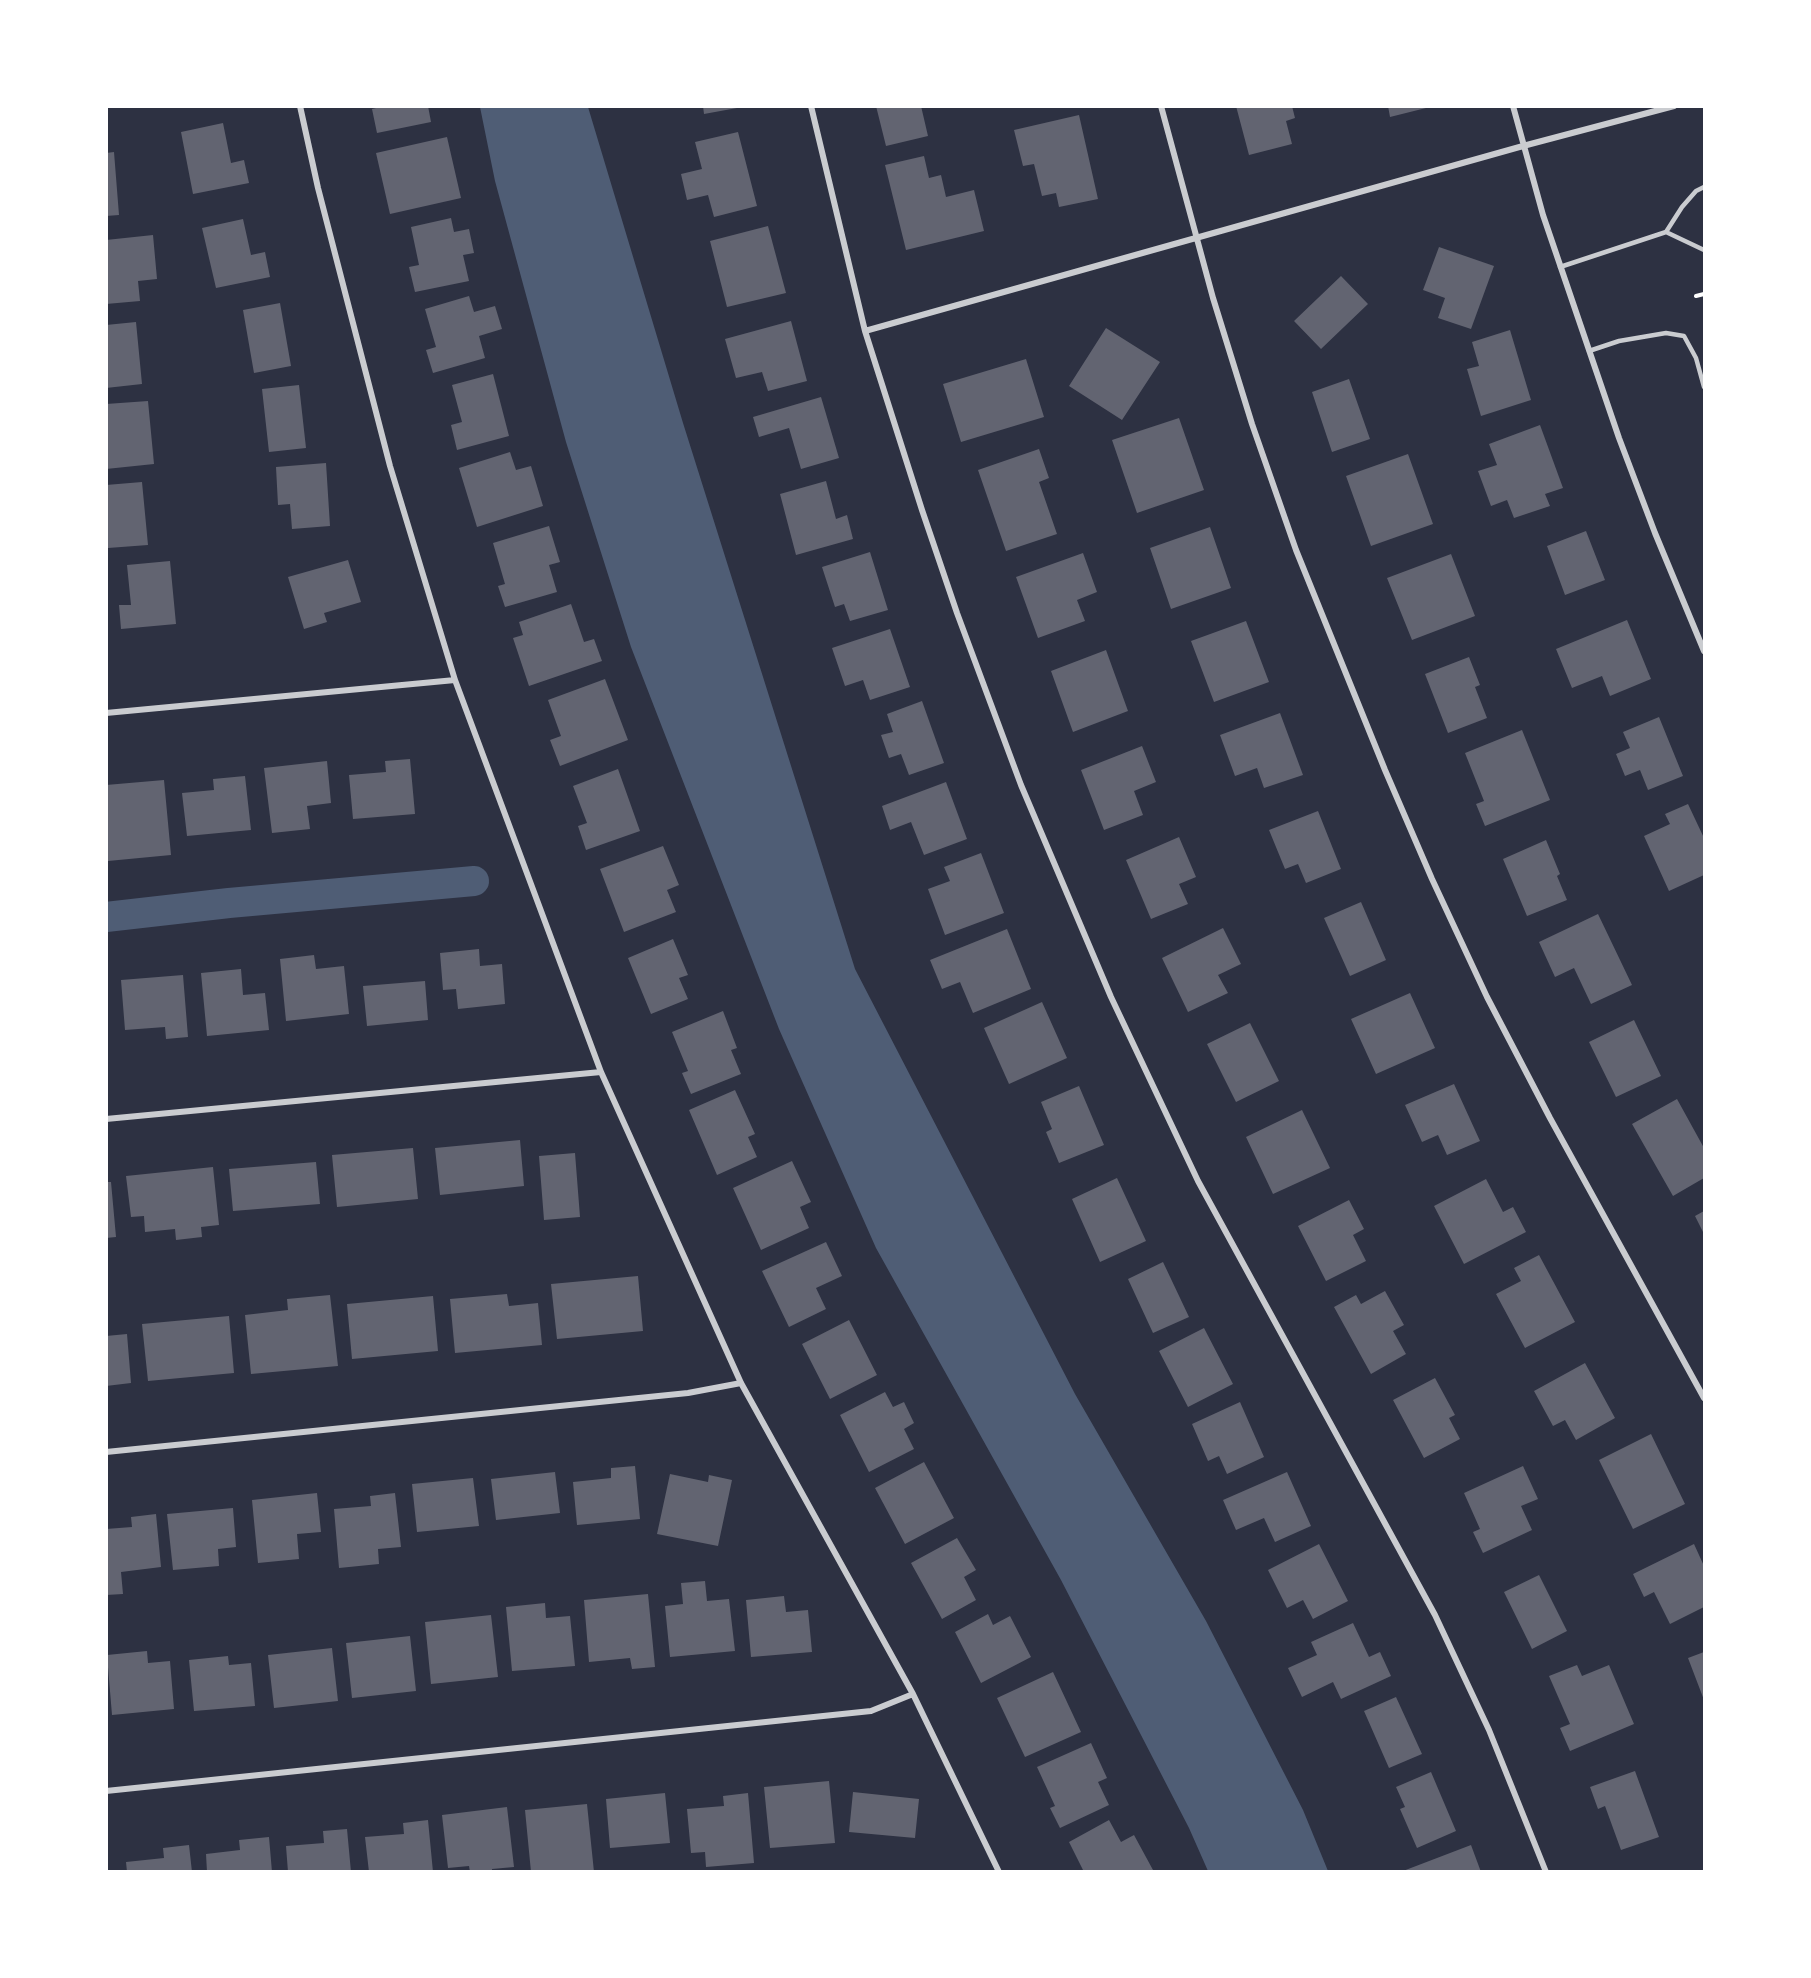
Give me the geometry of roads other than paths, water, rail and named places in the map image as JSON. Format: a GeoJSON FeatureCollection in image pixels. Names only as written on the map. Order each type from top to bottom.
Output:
{"type":"FeatureCollection","features":[{"type":"Feature","properties":{"kind":"street"},"geometry":{"type":"LineString","coordinates":[[300,106],[324,210],[390,466],[455,680],[601,1072],[741,1383],[913,1694],[999,1872]]}},
{"type":"Feature","properties":{"kind":"street"},"geometry":{"type":"LineString","coordinates":[[811,106],[865,331],[922,510],[985,694],[1021,786],[1111,997],[1204,1192],[1435,1615],[1489,1730],[1546,1872]]}},
{"type":"Feature","properties":{"kind":"street"},"geometry":{"type":"LineString","coordinates":[[1161,106],[1252,424],[1296,550],[1384,770],[1487,997],[1539,1098],[1704,1398]]}},
{"type":"Feature","properties":{"kind":"street"},"geometry":{"type":"LineString","coordinates":[[1513,106],[1560,267],[1589,351],[1654,533],[1702,640],[1704,651]]}},
{"type":"Feature","properties":{"kind":"street"},"geometry":{"type":"LineString","coordinates":[[865,331],[1523,146],[1674,106]]}},
{"type":"Feature","properties":{"kind":"street"},"geometry":{"type":"LineString","coordinates":[[106,713],[455,680]]}},
{"type":"Feature","properties":{"kind":"street"},"geometry":{"type":"LineString","coordinates":[[106,1119],[601,1072]]}},
{"type":"Feature","properties":{"kind":"street"},"geometry":{"type":"LineString","coordinates":[[106,1452],[688,1393],[741,1383]]}},
{"type":"Feature","properties":{"kind":"street"},"geometry":{"type":"LineString","coordinates":[[106,1791],[871,1711],[913,1694]]}},
{"type":"Feature","properties":{"kind":"lane"},"geometry":{"type":"LineString","coordinates":[[1560,267],[1666,232],[1682,207],[1696,191],[1704,187]]}},
{"type":"Feature","properties":{"kind":"lane"},"geometry":{"type":"LineString","coordinates":[[1666,232],[1704,250]]}},
{"type":"Feature","properties":{"kind":"lane"},"geometry":{"type":"LineString","coordinates":[[1589,351],[1620,340],[1666,333],[1684,336],[1696,358],[1704,387]]}},
{"type":"Feature","properties":{"kind":"water"},"geometry":{"type":"Polygon","coordinates":[[[480,107],[588,107],[683,423],[855,969],[1075,1394],[1206,1621],[1303,1810],[1328,1871],[1208,1871],[1189,1828],[1061,1580],[876,1248],[779,1029],[631,647],[566,442],[495,181],[480,107]]]}},
{"type":"Feature","properties":{"kind":"waterway"},"geometry":{"type":"LineString","coordinates":[[106,917],[229,903],[474,881]]}}]}
